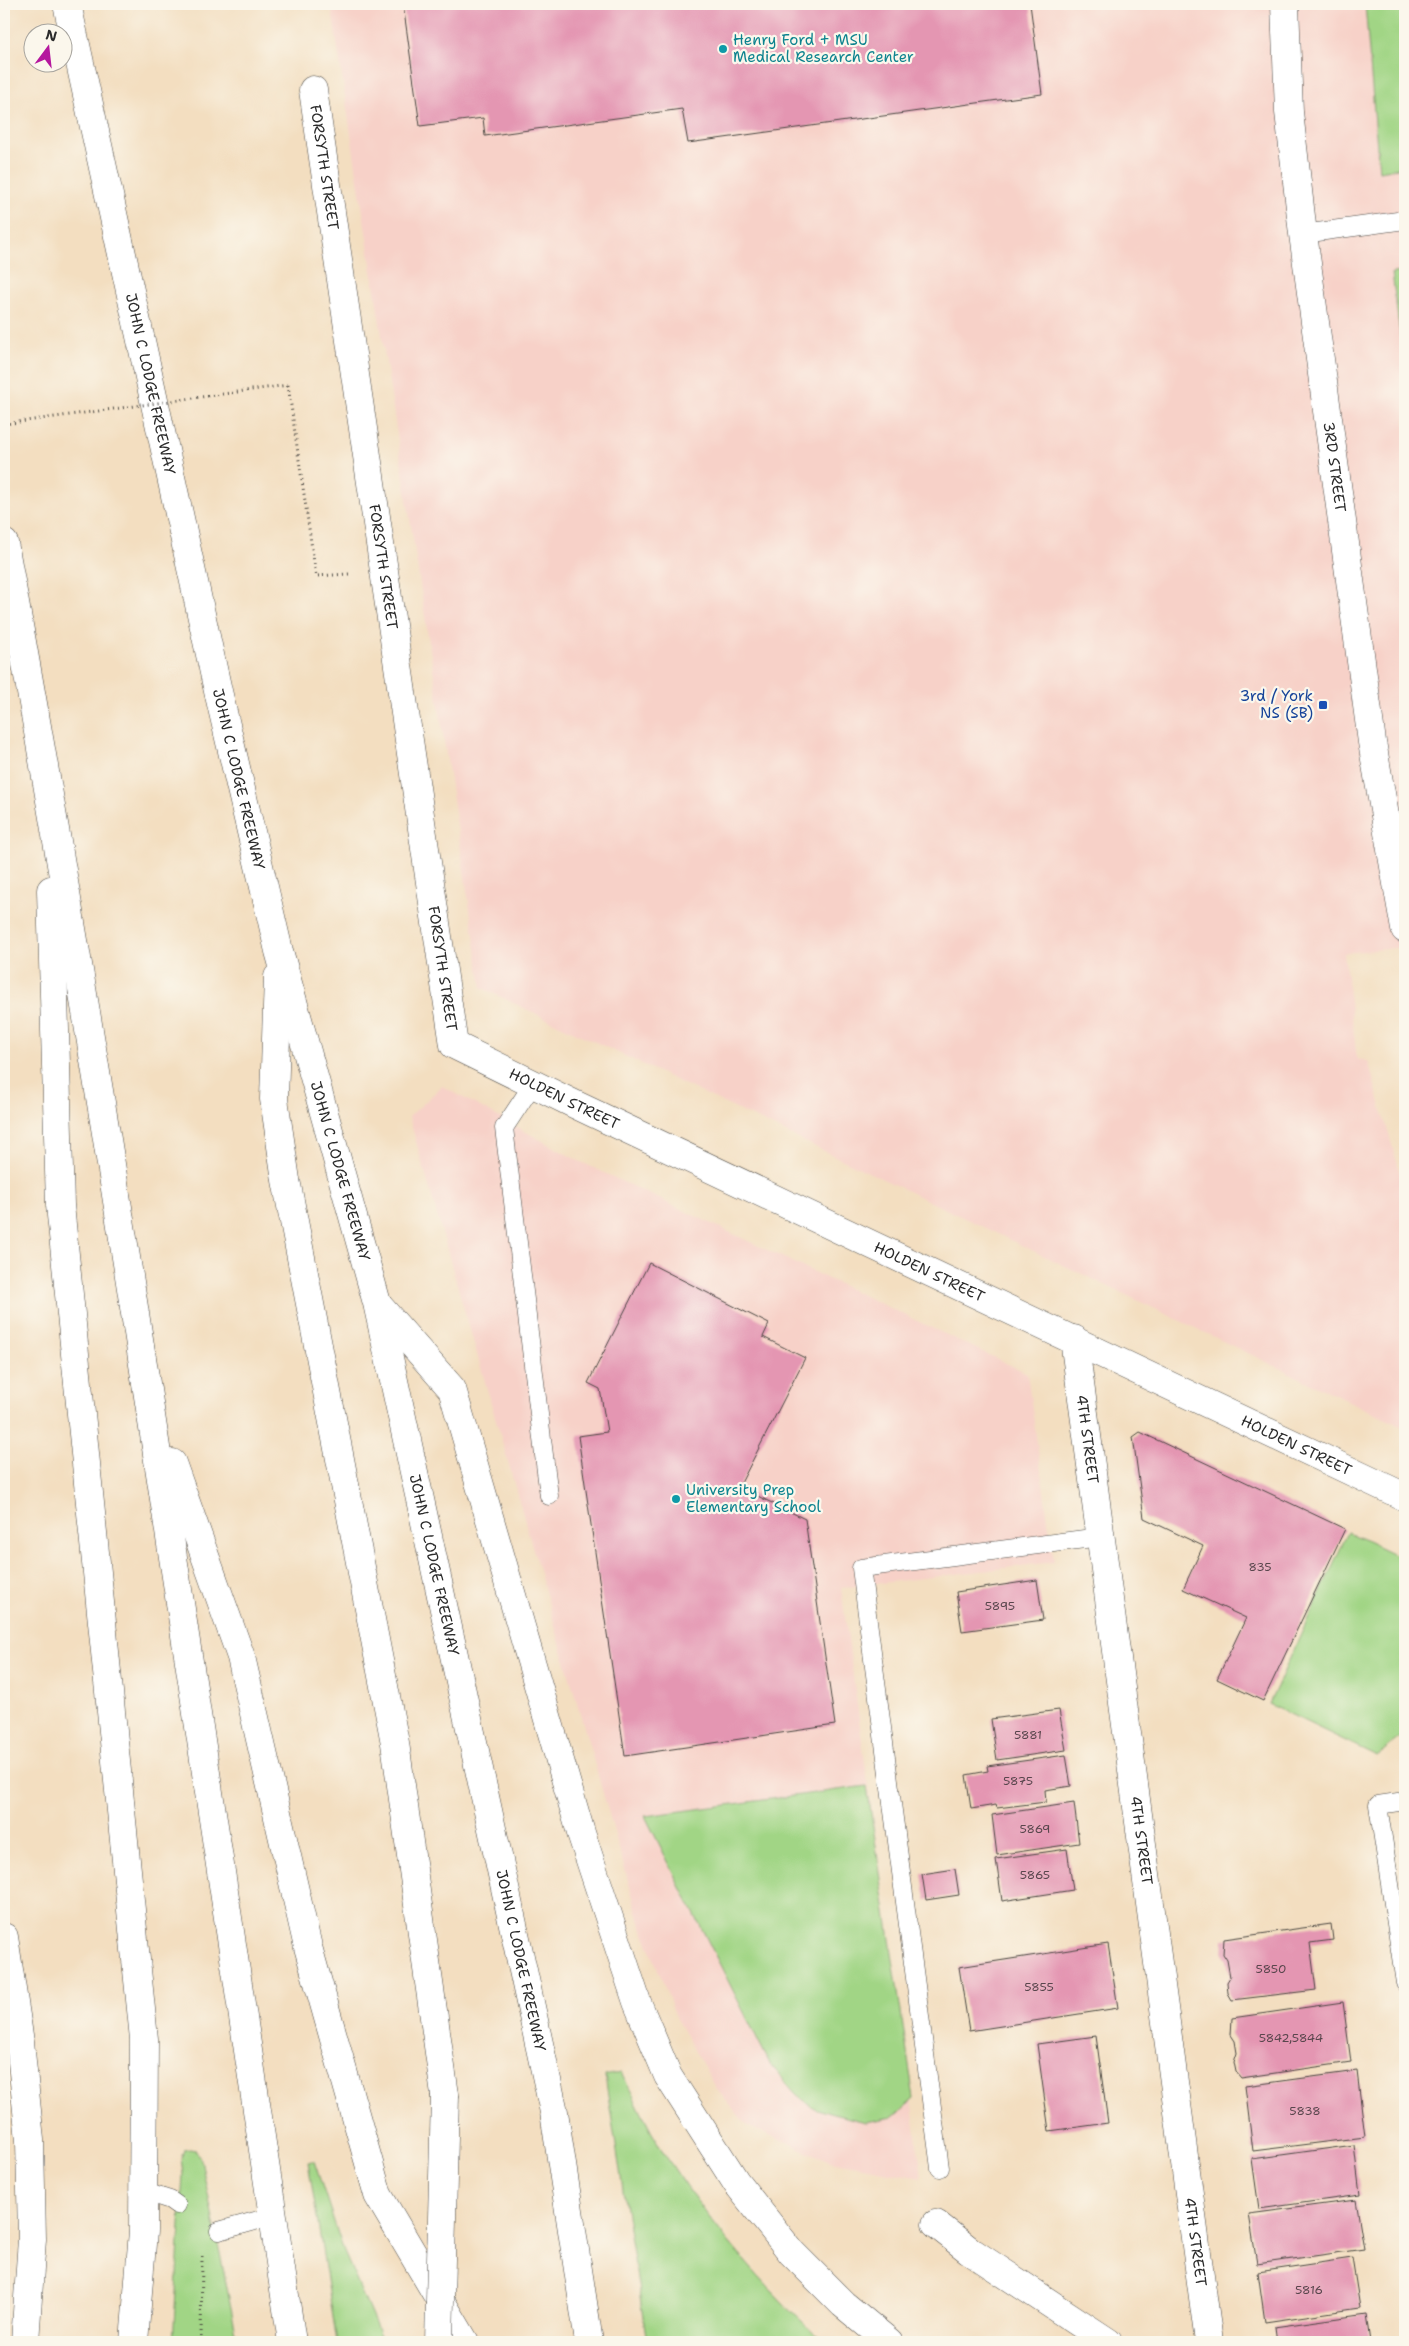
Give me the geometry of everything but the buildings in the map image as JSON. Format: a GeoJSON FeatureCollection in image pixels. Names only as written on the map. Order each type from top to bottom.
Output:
{"type":"FeatureCollection","features":[{"type":"Feature","properties":{"kind":"main road","name":"JOHN C LODGE FREEWAY"},"geometry":{"type":"LineString","coordinates":[[69,4],[218,691],[279,951],[377,1303],[554,2112],[589,2342]]}},
{"type":"Feature","properties":{"kind":"main road","name":"3RD STREET"},"geometry":{"type":"LineString","coordinates":[[1285,4],[1289,112],[1304,234],[1372,742],[1405,929]]}},
{"type":"Feature","properties":{"kind":"main road","name":"FORSYTH STREET"},"geometry":{"type":"LineString","coordinates":[[313,90],[454,1045]]}},
{"type":"Feature","properties":{"kind":"main road"},"geometry":{"type":"LineString","coordinates":[[4,543],[49,786],[150,1403],[292,2342]]}},
{"type":"Feature","properties":{"kind":"main road"},"geometry":{"type":"LineString","coordinates":[[49,786],[60,1205],[144,2039],[143,2231],[134,2342]]}},
{"type":"Feature","properties":{"kind":"main road"},"geometry":{"type":"LineString","coordinates":[[279,951],[274,1099],[280,1144],[395,1743],[445,2095],[439,2342]]}},
{"type":"Feature","properties":{"kind":"main road","name":"HOLDEN STREET"},"geometry":{"type":"LineString","coordinates":[[454,1045],[1405,1496]]}},
{"type":"Feature","properties":{"kind":"main road"},"geometry":{"type":"LineString","coordinates":[[377,1303],[452,1389],[581,1833],[637,2002],[668,2076],[736,2182],[792,2253],[843,2304],[890,2342]]}},
{"type":"Feature","properties":{"kind":"main road","name":"4TH STREET"},"geometry":{"type":"LineString","coordinates":[[1074,1339],[1210,2342]]}},
{"type":"Feature","properties":{"kind":"main road"},"geometry":{"type":"LineString","coordinates":[[150,1403],[241,1657],[308,1948],[378,2195],[465,2342]]}},
{"type":"Feature","properties":{"kind":"main road"},"geometry":{"type":"LineString","coordinates":[[4,1937],[20,2042],[30,2140],[32,2239],[25,2342]]}},
{"type":"Feature","properties":{"kind":"main road"},"geometry":{"type":"LineString","coordinates":[[936,2224],[969,2250],[1108,2342]]}},
{"type":"Feature","properties":{"kind":"lane"},"geometry":{"type":"LineString","coordinates":[[1304,234],[1405,220]]}},
{"type":"Feature","properties":{"kind":"lane"},"geometry":{"type":"LineString","coordinates":[[534,1084],[504,1128],[549,1496]]}},
{"type":"Feature","properties":{"kind":"lane"},"geometry":{"type":"LineString","coordinates":[[940,2168],[862,1568],[1100,1537]]}},
{"type":"Feature","properties":{"kind":"lane"},"geometry":{"type":"LineString","coordinates":[[1405,1801],[1378,1805],[1405,1983]]}},
{"type":"Feature","properties":{"kind":"lane"},"geometry":{"type":"LineString","coordinates":[[142,2191],[170,2200],[177,2205]]}},
{"type":"Feature","properties":{"kind":"lane"},"geometry":{"type":"LineString","coordinates":[[219,2231],[273,2216]]}},
{"type":"Feature","properties":{"kind":"path"},"geometry":{"type":"LineString","coordinates":[[4,424],[288,385],[316,576],[383,571]]}},
{"type":"Feature","properties":{"kind":"path"},"geometry":{"type":"LineString","coordinates":[[201,2252],[201,2342]]}},
{"type":"Feature","properties":{"kind":"shaded area"},"geometry":{"type":"Polygon","coordinates":[[[331,4],[1405,4],[1405,947],[1344,953],[1357,1059],[1368,1061],[1405,1191],[1405,1428],[482,988],[331,4]]]}},
{"type":"Feature","properties":{"kind":"shaded area"},"geometry":{"type":"Polygon","coordinates":[[[442,1086],[579,1161],[1027,1373],[1054,1562],[841,1588],[922,2178],[830,2161],[747,2125],[718,2091],[678,2022],[640,1922],[409,1117],[442,1086]]]}},
{"type":"Feature","properties":{"kind":"green space"},"geometry":{"type":"Polygon","coordinates":[[[1365,4],[1405,4],[1405,167],[1379,171],[1365,4]]]}},
{"type":"Feature","properties":{"kind":"green space"},"geometry":{"type":"Polygon","coordinates":[[[1405,272],[1405,373],[1392,273],[1405,272]]]}},
{"type":"Feature","properties":{"kind":"green space"},"geometry":{"type":"Polygon","coordinates":[[[1348,1532],[1405,1559],[1405,1733],[1377,1756],[1269,1704],[1348,1532]]]}},
{"type":"Feature","properties":{"kind":"green space"},"geometry":{"type":"Polygon","coordinates":[[[867,1786],[914,2099],[893,2117],[866,2122],[814,2108],[796,2094],[770,2064],[645,1816],[867,1786]]]}},
{"type":"Feature","properties":{"kind":"green space"},"geometry":{"type":"Polygon","coordinates":[[[621,2072],[657,2141],[697,2201],[759,2277],[825,2342],[647,2342],[605,2076],[621,2072]]]}},
{"type":"Feature","properties":{"kind":"green space"},"geometry":{"type":"Polygon","coordinates":[[[184,2150],[196,2150],[201,2160],[238,2342],[173,2342],[183,2174],[181,2158],[184,2150]]]}},
{"type":"Feature","properties":{"kind":"green space"},"geometry":{"type":"Polygon","coordinates":[[[314,2161],[344,2252],[383,2342],[337,2342],[308,2162],[314,2161]]]}},
{"type":"Feature","properties":{"kind":"place","name":"Henry Ford + MSU Medical Research Center"},"geometry":{"type":"Point","coordinates":[723,49]}},
{"type":"Feature","properties":{"kind":"place","name":"3rd / York NS (SB)"},"geometry":{"type":"Point","coordinates":[1323,705]}},
{"type":"Feature","properties":{"kind":"place","name":"University Prep Elementary School"},"geometry":{"type":"Point","coordinates":[676,1499]}}]}
